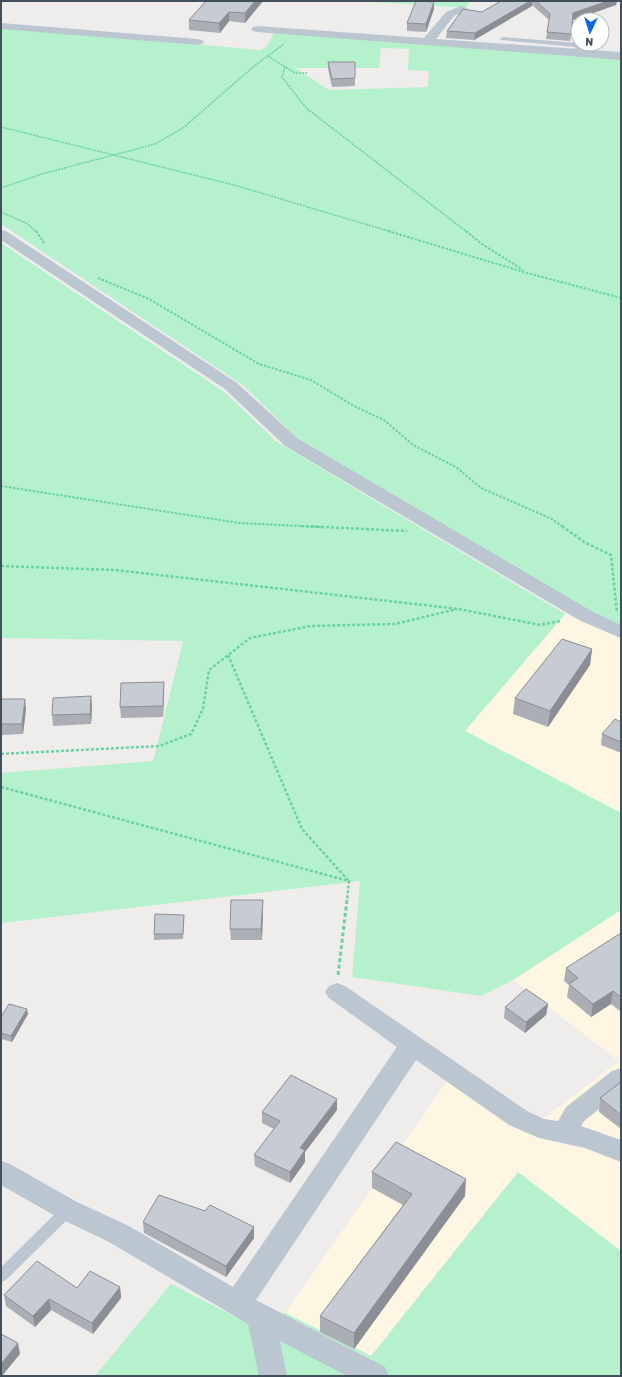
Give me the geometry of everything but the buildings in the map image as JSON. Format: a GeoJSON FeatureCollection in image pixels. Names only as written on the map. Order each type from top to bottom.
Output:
{"type":"FeatureCollection","features":[{"type":"Feature","properties":{"kind":"street"},"geometry":{"type":"LineString","coordinates":[[426,42],[450,14],[460,9]]}},
{"type":"Feature","properties":{"kind":"street"},"geometry":{"type":"LineString","coordinates":[[1,26],[198,42]]}},
{"type":"Feature","properties":{"kind":"street"},"geometry":{"type":"LineString","coordinates":[[257,29],[621,56]]}},
{"type":"Feature","properties":{"kind":"street"},"geometry":{"type":"LineString","coordinates":[[1,234],[231,386],[292,442],[443,533],[586,616],[620,631]]}},
{"type":"Feature","properties":{"kind":"street"},"geometry":{"type":"LineString","coordinates":[[336,992],[518,1118],[539,1128],[588,1138],[621,1152]]}},
{"type":"Feature","properties":{"kind":"street"},"geometry":{"type":"LineString","coordinates":[[238,1303],[412,1045]]}},
{"type":"Feature","properties":{"kind":"street"},"geometry":{"type":"LineString","coordinates":[[565,1133],[575,1114],[621,1078]]}},
{"type":"Feature","properties":{"kind":"street"},"geometry":{"type":"LineString","coordinates":[[1,1172],[68,1210],[119,1234],[261,1317],[375,1376]]}},
{"type":"Feature","properties":{"kind":"street"},"geometry":{"type":"LineString","coordinates":[[261,1317],[273,1376]]}},
{"type":"Feature","properties":{"kind":"lane"},"geometry":{"type":"LineString","coordinates":[[503,39],[578,45],[579,53]]}},
{"type":"Feature","properties":{"kind":"lane"},"geometry":{"type":"LineString","coordinates":[[1,1276],[68,1210]]}},
{"type":"Feature","properties":{"kind":"path"},"geometry":{"type":"LineString","coordinates":[[1,188],[42,174],[155,144],[182,128],[268,56],[290,40],[297,32]]}},
{"type":"Feature","properties":{"kind":"path"},"geometry":{"type":"LineString","coordinates":[[268,56],[295,73],[308,73]]}},
{"type":"Feature","properties":{"kind":"path"},"geometry":{"type":"LineString","coordinates":[[285,67],[282,77],[306,108],[482,244],[527,273]]}},
{"type":"Feature","properties":{"kind":"path"},"geometry":{"type":"LineString","coordinates":[[1,127],[111,156],[234,185],[527,273],[621,298]]}},
{"type":"Feature","properties":{"kind":"path"},"geometry":{"type":"LineString","coordinates":[[1,212],[20,218],[35,228],[46,246]]}},
{"type":"Feature","properties":{"kind":"path"},"geometry":{"type":"LineString","coordinates":[[94,276],[150,299],[259,364],[311,380],[354,406],[384,420],[413,445],[456,467],[481,488],[552,519],[584,542],[611,555],[620,631]]}},
{"type":"Feature","properties":{"kind":"path"},"geometry":{"type":"LineString","coordinates":[[1,486],[239,523],[443,533]]}},
{"type":"Feature","properties":{"kind":"path"},"geometry":{"type":"LineString","coordinates":[[1,566],[115,570],[459,609],[540,625],[586,616]]}},
{"type":"Feature","properties":{"kind":"path"},"geometry":{"type":"LineString","coordinates":[[1,754],[159,746],[191,734],[203,709],[209,670],[250,638],[310,626],[395,624],[459,609]]}},
{"type":"Feature","properties":{"kind":"path"},"geometry":{"type":"LineString","coordinates":[[228,655],[302,829],[349,881],[336,992]]}},
{"type":"Feature","properties":{"kind":"path"},"geometry":{"type":"LineString","coordinates":[[1,787],[349,881]]}},
{"type":"Feature","properties":{"kind":"shaded area"},"geometry":{"type":"Polygon","coordinates":[[[565,614],[621,639],[621,813],[465,731],[565,614]]]}},
{"type":"Feature","properties":{"kind":"shaded area"},"geometry":{"type":"Polygon","coordinates":[[[621,910],[621,1251],[518,1172],[371,1356],[285,1313],[449,1078],[526,1132],[619,1061],[513,980],[621,910]]]}},
{"type":"Feature","properties":{"kind":"green space"},"geometry":{"type":"Polygon","coordinates":[[[360,1],[470,1],[466,8],[360,1]]]}},
{"type":"Feature","properties":{"kind":"green space"},"geometry":{"type":"Polygon","coordinates":[[[1,28],[261,50],[267,46],[274,33],[621,58],[621,627],[594,614],[297,438],[244,386],[1,224],[1,28]],[[381,48],[379,68],[295,68],[329,90],[428,87],[429,71],[408,70],[409,49],[381,48]]]}},
{"type":"Feature","properties":{"kind":"green space"},"geometry":{"type":"Polygon","coordinates":[[[1,243],[223,391],[277,442],[565,614],[465,731],[621,813],[621,910],[513,980],[481,996],[352,977],[360,881],[1,923],[1,773],[153,761],[183,641],[1,638],[1,243]]]}},
{"type":"Feature","properties":{"kind":"green space"},"geometry":{"type":"Polygon","coordinates":[[[518,1172],[621,1251],[621,1376],[95,1376],[171,1284],[247,1323],[285,1313],[371,1356],[518,1172]]]}}]}
